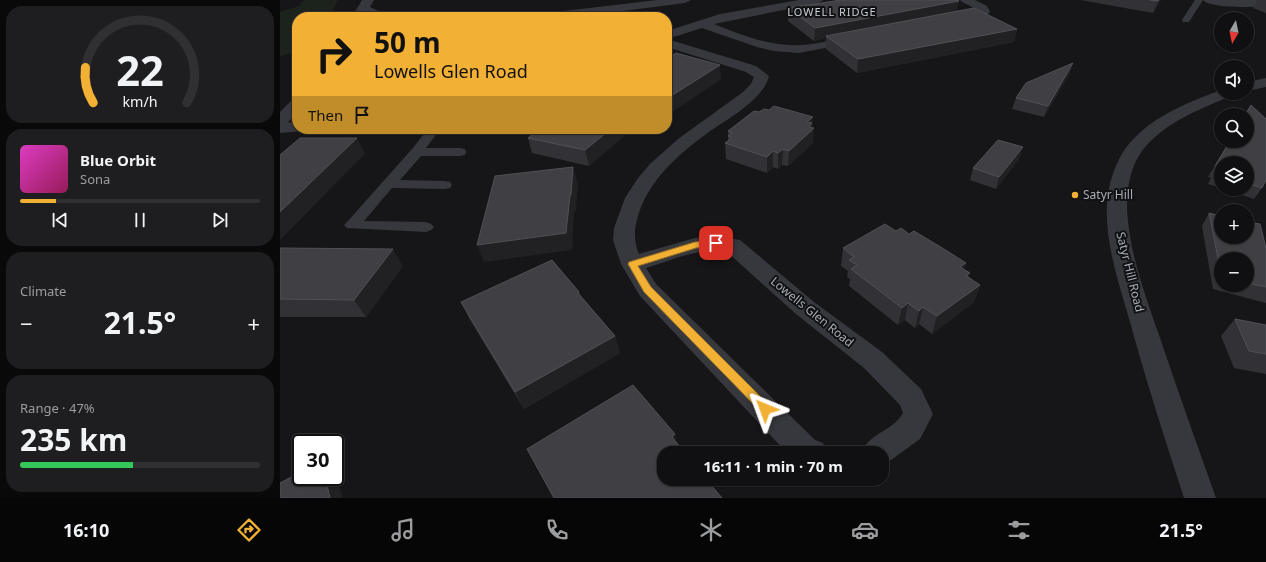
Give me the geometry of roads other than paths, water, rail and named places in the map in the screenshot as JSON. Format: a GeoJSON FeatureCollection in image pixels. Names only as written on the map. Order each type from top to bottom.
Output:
{"type":"FeatureCollection","features":[{"type":"Feature","properties":{"kind":"street"},"geometry":{"type":"LineString","coordinates":[[588,12],[685,0]]}},
{"type":"Feature","properties":{"kind":"street"},"geometry":{"type":"LineString","coordinates":[[672,33],[741,13],[818,0]]}},
{"type":"Feature","properties":{"kind":"street"},"geometry":{"type":"LineString","coordinates":[[944,20],[984,12],[983,8],[966,0]]}},
{"type":"Feature","properties":{"kind":"street"},"geometry":{"type":"LineString","coordinates":[[1209,0],[1236,4],[1266,3]]}},
{"type":"Feature","properties":{"kind":"street"},"geometry":{"type":"LineString","coordinates":[[701,24],[764,46],[782,49],[800,49],[868,35]]}},
{"type":"Feature","properties":{"kind":"street"},"geometry":{"type":"LineString","coordinates":[[672,45],[751,69],[762,76],[759,86],[741,101],[689,138],[648,177],[635,196],[623,234],[624,245],[632,264],[648,290],[800,446]]}},
{"type":"Feature","properties":{"kind":"street"},"geometry":{"type":"LineString","coordinates":[[1254,85],[1266,82]]}},
{"type":"Feature","properties":{"kind":"street","name":"Satyr Hill Road"},"geometry":{"type":"LineString","coordinates":[[1200,498],[1130,284],[1118,227],[1117,204],[1121,181],[1127,164],[1136,148],[1150,134],[1171,120],[1190,109],[1214,98]]}},
{"type":"Feature","properties":{"kind":"street"},"geometry":{"type":"LineString","coordinates":[[280,122],[292,109]]}},
{"type":"Feature","properties":{"kind":"street"},"geometry":{"type":"LineString","coordinates":[[280,128],[292,127]]}},
{"type":"Feature","properties":{"kind":"street","name":"Lowells Glen Road"},"geometry":{"type":"LineString","coordinates":[[632,264],[695,245],[716,243],[732,245],[805,308],[873,360],[911,398],[918,414],[909,430],[886,446]]}},
{"type":"Feature","properties":{"kind":"lane"},"geometry":{"type":"LineString","coordinates":[[1186,20],[1198,0]]}},
{"type":"Feature","properties":{"kind":"lane"},"geometry":{"type":"LineString","coordinates":[[426,227],[352,225],[417,152],[430,134]]}},
{"type":"Feature","properties":{"kind":"lane"},"geometry":{"type":"LineString","coordinates":[[417,152],[460,152]]}},
{"type":"Feature","properties":{"kind":"lane"},"geometry":{"type":"LineString","coordinates":[[389,184],[445,185]]}},
{"type":"Feature","properties":{"kind":"place","name":"Satyr Hill"},"geometry":{"type":"Point","coordinates":[1075,195]}},
{"type":"Feature","properties":{"kind":"district","name":"LOWELL RIDGE"},"geometry":{"type":"Point","coordinates":[832,12]}}]}
